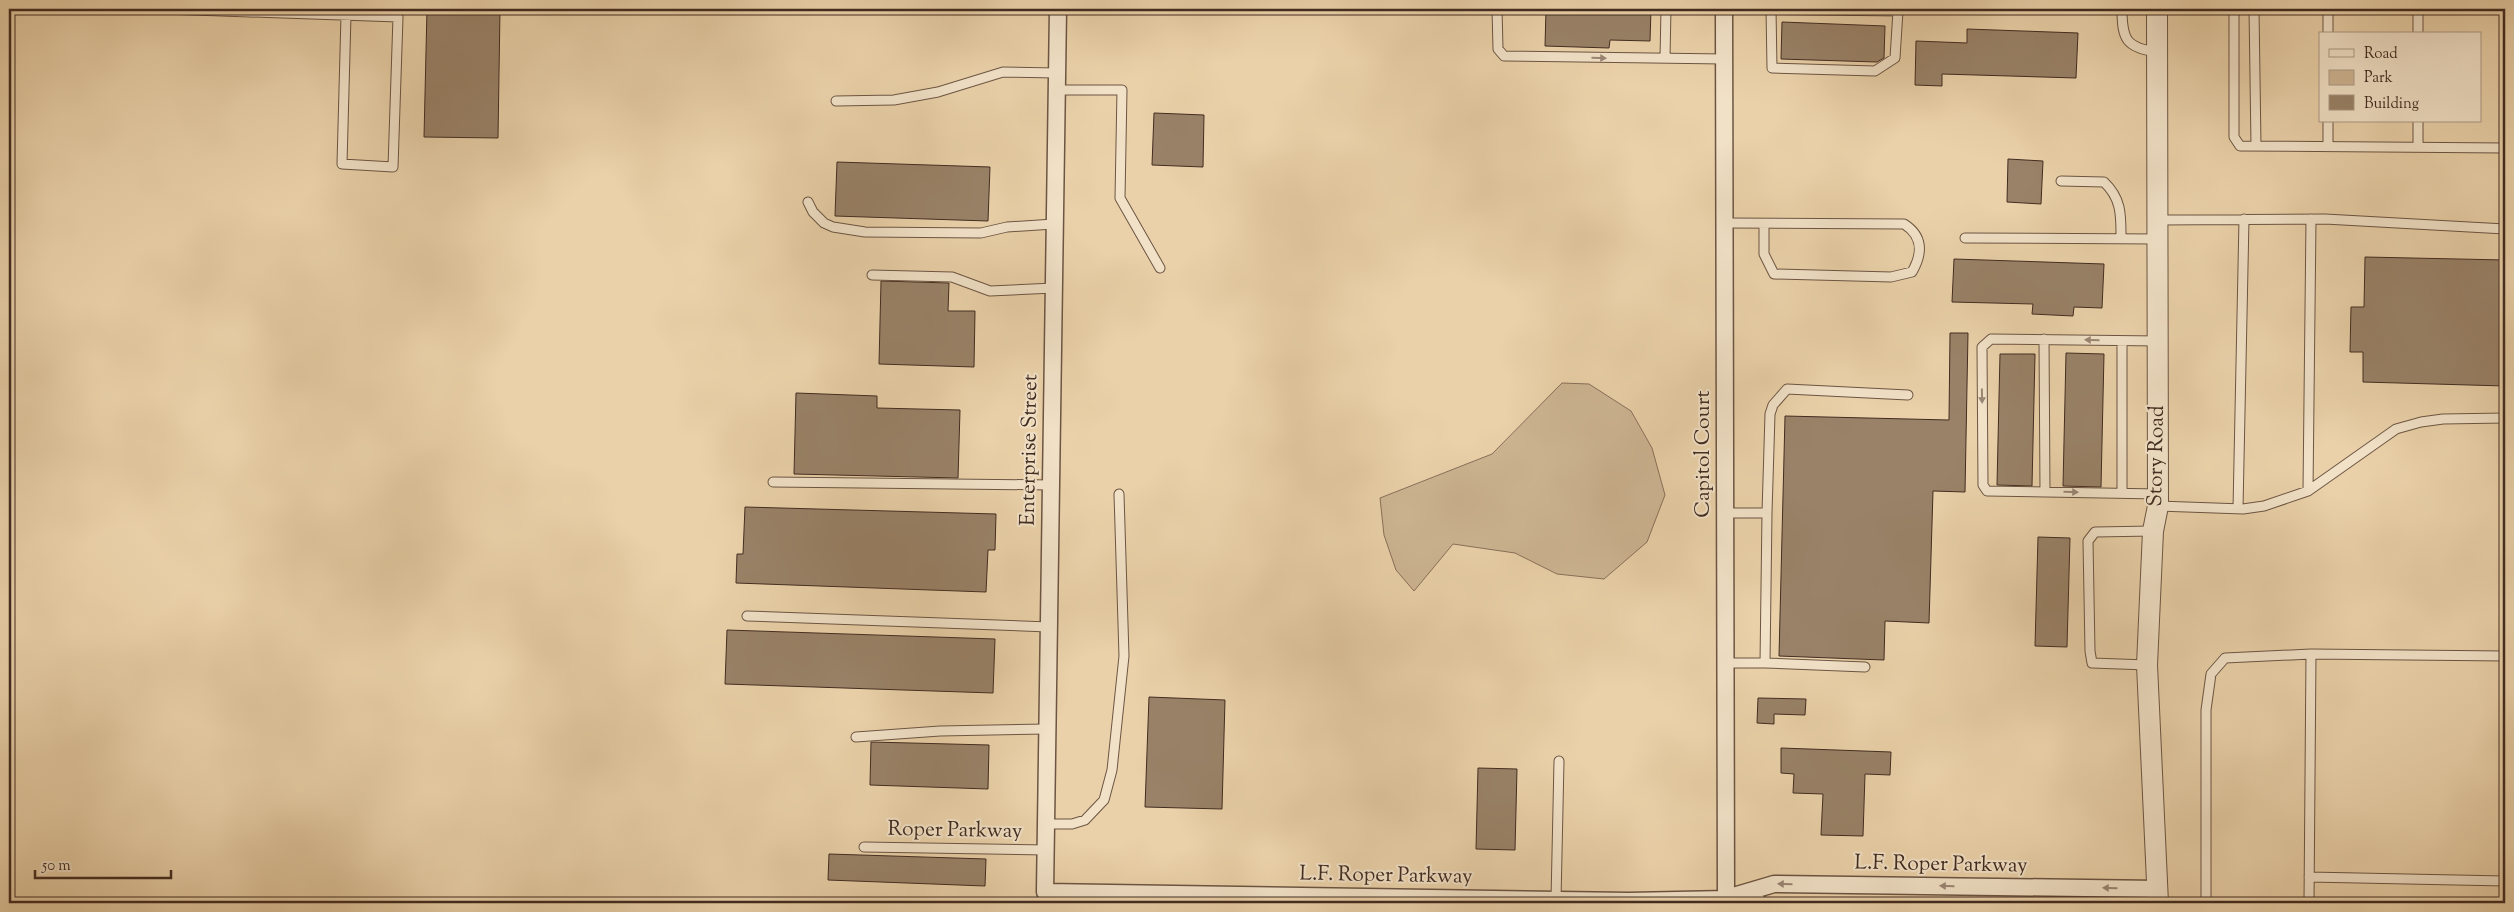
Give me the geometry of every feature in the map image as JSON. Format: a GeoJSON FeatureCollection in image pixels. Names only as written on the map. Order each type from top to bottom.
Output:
{"type":"FeatureCollection","features":[{"type":"Feature","properties":{"kind":"street","name":"Enterprise Street"},"geometry":{"type":"LineString","coordinates":[[1051,896],[1046,850],[1046,824],[1058,9]]}},
{"type":"Feature","properties":{"kind":"street","name":"Capitol Court"},"geometry":{"type":"LineString","coordinates":[[1726,9],[1724,59],[1726,899]]}},
{"type":"Feature","properties":{"kind":"street","name":"Story Road"},"geometry":{"type":"LineString","coordinates":[[2158,9],[2158,500],[2152,530],[2147,666],[2158,896]]}},
{"type":"Feature","properties":{"kind":"street","name":"L.F. Roper Parkway"},"geometry":{"type":"LineString","coordinates":[[1726,899],[1774,884],[2158,896]]}},
{"type":"Feature","properties":{"kind":"street","name":"L.F. Roper Parkway"},"geometry":{"type":"LineString","coordinates":[[1051,896],[1654,902],[1726,899],[1759,903]]}},
{"type":"Feature","properties":{"kind":"lane"},"geometry":{"type":"LineString","coordinates":[[165,9],[346,12],[398,17],[393,167],[342,164],[346,12]]}},
{"type":"Feature","properties":{"kind":"lane"},"geometry":{"type":"LineString","coordinates":[[1497,9],[1498,49],[1504,56],[1724,59]]}},
{"type":"Feature","properties":{"kind":"lane"},"geometry":{"type":"LineString","coordinates":[[1665,58],[1666,9]]}},
{"type":"Feature","properties":{"kind":"lane"},"geometry":{"type":"LineString","coordinates":[[1726,9],[1771,9],[1898,10],[1896,58],[1875,71],[1772,68],[1771,9]]}},
{"type":"Feature","properties":{"kind":"lane"},"geometry":{"type":"LineString","coordinates":[[2122,9],[2124,34],[2129,44],[2140,50],[2158,52]]}},
{"type":"Feature","properties":{"kind":"lane"},"geometry":{"type":"LineString","coordinates":[[2234,9],[2234,137],[2240,146],[2505,148]]}},
{"type":"Feature","properties":{"kind":"lane"},"geometry":{"type":"LineString","coordinates":[[2254,9],[2256,146]]}},
{"type":"Feature","properties":{"kind":"lane"},"geometry":{"type":"LineString","coordinates":[[2328,9],[2328,32]]}},
{"type":"Feature","properties":{"kind":"lane"},"geometry":{"type":"LineString","coordinates":[[2418,9],[2418,32]]}},
{"type":"Feature","properties":{"kind":"lane"},"geometry":{"type":"LineString","coordinates":[[836,101],[894,100],[938,92],[1002,72],[1057,73]]}},
{"type":"Feature","properties":{"kind":"lane"},"geometry":{"type":"LineString","coordinates":[[1057,90],[1122,90],[1120,198],[1160,268]]}},
{"type":"Feature","properties":{"kind":"lane"},"geometry":{"type":"LineString","coordinates":[[2328,122],[2328,146]]}},
{"type":"Feature","properties":{"kind":"lane"},"geometry":{"type":"LineString","coordinates":[[2418,122],[2418,147]]}},
{"type":"Feature","properties":{"kind":"lane"},"geometry":{"type":"LineString","coordinates":[[2061,181],[2104,182],[2114,192],[2120,205],[2121,239]]}},
{"type":"Feature","properties":{"kind":"lane"},"geometry":{"type":"LineString","coordinates":[[808,202],[813,212],[833,227],[865,232],[981,233],[1007,227],[1054,224]]}},
{"type":"Feature","properties":{"kind":"lane"},"geometry":{"type":"LineString","coordinates":[[2238,509],[2244,219]]}},
{"type":"Feature","properties":{"kind":"lane"},"geometry":{"type":"LineString","coordinates":[[1965,238],[2121,239],[2158,230],[2244,219],[2311,219],[2505,229]]}},
{"type":"Feature","properties":{"kind":"lane"},"geometry":{"type":"LineString","coordinates":[[2308,491],[2311,219]]}},
{"type":"Feature","properties":{"kind":"lane"},"geometry":{"type":"LineString","coordinates":[[1725,223],[1904,224],[1914,230],[1919,242],[1916,264],[1912,272],[1892,277],[1774,274],[1764,254],[1764,224]]}},
{"type":"Feature","properties":{"kind":"lane"},"geometry":{"type":"LineString","coordinates":[[872,275],[952,277],[990,291],[1054,288]]}},
{"type":"Feature","properties":{"kind":"lane"},"geometry":{"type":"LineString","coordinates":[[2158,341],[1991,339],[1982,347],[1983,485],[1987,491],[2122,493],[2158,500],[2238,509],[2264,506],[2308,491],[2396,430],[2421,422],[2443,419],[2505,418]]}},
{"type":"Feature","properties":{"kind":"lane"},"geometry":{"type":"LineString","coordinates":[[2044,339],[2045,492]]}},
{"type":"Feature","properties":{"kind":"lane"},"geometry":{"type":"LineString","coordinates":[[2122,341],[2122,493]]}},
{"type":"Feature","properties":{"kind":"lane"},"geometry":{"type":"LineString","coordinates":[[1765,663],[1770,414],[1773,405],[1787,389],[1908,394]]}},
{"type":"Feature","properties":{"kind":"lane"},"geometry":{"type":"LineString","coordinates":[[773,482],[1051,485]]}},
{"type":"Feature","properties":{"kind":"lane"},"geometry":{"type":"LineString","coordinates":[[1046,824],[1072,824],[1085,820],[1104,800],[1112,770],[1124,656],[1119,494]]}},
{"type":"Feature","properties":{"kind":"lane"},"geometry":{"type":"LineString","coordinates":[[1725,513],[1767,513]]}},
{"type":"Feature","properties":{"kind":"lane"},"geometry":{"type":"LineString","coordinates":[[2147,666],[2092,662],[2090,652],[2088,541],[2095,532],[2152,530]]}},
{"type":"Feature","properties":{"kind":"lane"},"geometry":{"type":"LineString","coordinates":[[747,616],[1049,627]]}},
{"type":"Feature","properties":{"kind":"lane"},"geometry":{"type":"LineString","coordinates":[[2206,903],[2206,710],[2211,674],[2225,658],[2311,654],[2505,656]]}},
{"type":"Feature","properties":{"kind":"lane"},"geometry":{"type":"LineString","coordinates":[[2309,903],[2311,654]]}},
{"type":"Feature","properties":{"kind":"lane"},"geometry":{"type":"LineString","coordinates":[[1725,663],[1864,667]]}},
{"type":"Feature","properties":{"kind":"lane"},"geometry":{"type":"LineString","coordinates":[[856,737],[940,731],[1047,729]]}},
{"type":"Feature","properties":{"kind":"lane"},"geometry":{"type":"LineString","coordinates":[[1556,900],[1559,761]]}},
{"type":"Feature","properties":{"kind":"lane","name":"Roper Parkway"},"geometry":{"type":"LineString","coordinates":[[864,847],[1046,850]]}},
{"type":"Feature","properties":{"kind":"lane"},"geometry":{"type":"LineString","coordinates":[[2309,877],[2505,881]]}},
{"type":"Feature","properties":{"kind":"green space"},"geometry":{"type":"Polygon","coordinates":[[[1562,383],[1589,384],[1631,411],[1652,448],[1665,495],[1647,542],[1604,579],[1557,574],[1515,553],[1453,544],[1414,591],[1396,570],[1384,535],[1380,498],[1492,454],[1562,383]]]}},
{"type":"Feature","properties":{"kind":"building"},"geometry":{"type":"Polygon","coordinates":[[[427,9],[500,9],[498,138],[424,137],[427,9]]]}},
{"type":"Feature","properties":{"kind":"building"},"geometry":{"type":"Polygon","coordinates":[[[1546,9],[1651,9],[1650,41],[1610,40],[1609,48],[1545,46],[1546,9]]]}},
{"type":"Feature","properties":{"kind":"building"},"geometry":{"type":"Polygon","coordinates":[[[1782,22],[1885,26],[1884,58],[1877,62],[1781,59],[1782,22]]]}},
{"type":"Feature","properties":{"kind":"building"},"geometry":{"type":"Polygon","coordinates":[[[1967,29],[2078,33],[2076,78],[1942,74],[1942,86],[1915,85],[1916,41],[1967,43],[1967,29]]]}},
{"type":"Feature","properties":{"kind":"building"},"geometry":{"type":"Polygon","coordinates":[[[1154,113],[1204,115],[1203,167],[1152,165],[1154,113]]]}},
{"type":"Feature","properties":{"kind":"building"},"geometry":{"type":"Polygon","coordinates":[[[2008,159],[2043,161],[2041,204],[2007,202],[2008,159]]]}},
{"type":"Feature","properties":{"kind":"building"},"geometry":{"type":"Polygon","coordinates":[[[837,162],[990,167],[988,221],[835,216],[837,162]]]}},
{"type":"Feature","properties":{"kind":"building"},"geometry":{"type":"Polygon","coordinates":[[[2365,257],[2505,260],[2505,386],[2363,382],[2363,352],[2350,352],[2351,307],[2364,307],[2365,257]]]}},
{"type":"Feature","properties":{"kind":"building"},"geometry":{"type":"Polygon","coordinates":[[[1954,259],[2104,264],[2102,308],[2074,307],[2073,316],[2032,314],[2033,304],[1952,302],[1954,259]]]}},
{"type":"Feature","properties":{"kind":"building"},"geometry":{"type":"Polygon","coordinates":[[[881,281],[949,283],[948,311],[975,311],[974,367],[879,364],[881,281]]]}},
{"type":"Feature","properties":{"kind":"building"},"geometry":{"type":"Polygon","coordinates":[[[1950,333],[1968,333],[1965,492],[1933,491],[1929,623],[1885,621],[1884,660],[1779,656],[1785,416],[1949,420],[1950,333]]]}},
{"type":"Feature","properties":{"kind":"building"},"geometry":{"type":"Polygon","coordinates":[[[2066,353],[2104,354],[2101,487],[2063,486],[2066,353]]]}},
{"type":"Feature","properties":{"kind":"building"},"geometry":{"type":"Polygon","coordinates":[[[2000,354],[2035,354],[2032,486],[1997,485],[2000,354]]]}},
{"type":"Feature","properties":{"kind":"building"},"geometry":{"type":"Polygon","coordinates":[[[796,393],[877,396],[877,408],[960,410],[958,478],[794,474],[796,393]]]}},
{"type":"Feature","properties":{"kind":"building"},"geometry":{"type":"Polygon","coordinates":[[[745,507],[996,514],[995,550],[988,550],[986,592],[736,583],[737,554],[743,554],[745,507]]]}},
{"type":"Feature","properties":{"kind":"building"},"geometry":{"type":"Polygon","coordinates":[[[2038,537],[2070,538],[2067,647],[2035,646],[2038,537]]]}},
{"type":"Feature","properties":{"kind":"building"},"geometry":{"type":"Polygon","coordinates":[[[727,630],[995,639],[993,693],[725,684],[727,630]]]}},
{"type":"Feature","properties":{"kind":"building"},"geometry":{"type":"Polygon","coordinates":[[[1149,697],[1225,700],[1222,809],[1145,807],[1149,697]]]}},
{"type":"Feature","properties":{"kind":"building"},"geometry":{"type":"Polygon","coordinates":[[[1758,698],[1806,699],[1805,715],[1774,714],[1774,724],[1757,723],[1758,698]]]}},
{"type":"Feature","properties":{"kind":"building"},"geometry":{"type":"Polygon","coordinates":[[[871,742],[989,745],[988,789],[870,785],[871,742]]]}},
{"type":"Feature","properties":{"kind":"building"},"geometry":{"type":"Polygon","coordinates":[[[1781,748],[1891,752],[1890,775],[1865,774],[1863,836],[1821,835],[1823,794],[1793,793],[1794,774],[1781,773],[1781,748]]]}},
{"type":"Feature","properties":{"kind":"building"},"geometry":{"type":"Polygon","coordinates":[[[1478,768],[1517,769],[1515,850],[1476,849],[1478,768]]]}},
{"type":"Feature","properties":{"kind":"building"},"geometry":{"type":"Polygon","coordinates":[[[829,854],[986,859],[985,886],[828,880],[829,854]]]}}]}
